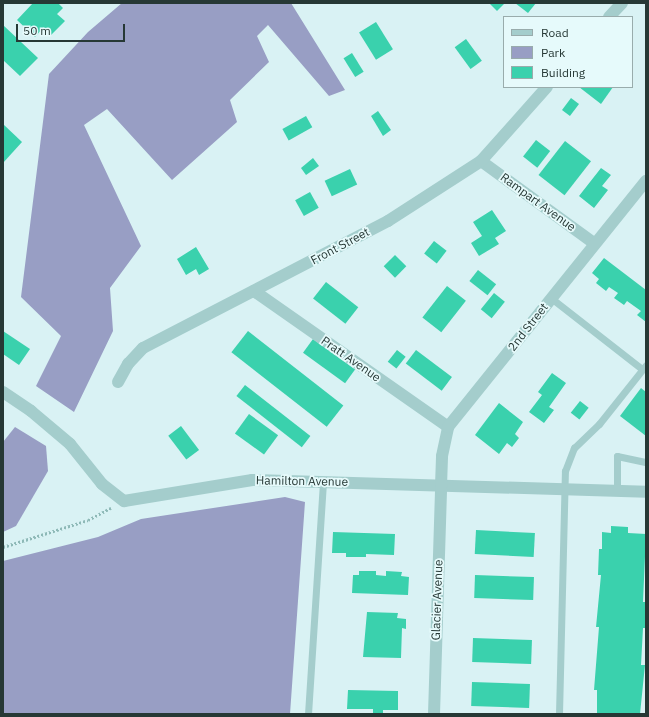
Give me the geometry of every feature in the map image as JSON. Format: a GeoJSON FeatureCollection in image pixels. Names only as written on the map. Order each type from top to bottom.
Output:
{"type":"FeatureCollection","features":[{"type":"Feature","properties":{"kind":"street"},"geometry":{"type":"LineString","coordinates":[[610,16],[622,3]]}},
{"type":"Feature","properties":{"kind":"street","name":"Front Street"},"geometry":{"type":"LineString","coordinates":[[118,382],[128,364],[143,348],[388,221],[481,161],[546,88]]}},
{"type":"Feature","properties":{"kind":"street","name":"Rampart Avenue"},"geometry":{"type":"LineString","coordinates":[[481,161],[594,243]]}},
{"type":"Feature","properties":{"kind":"street","name":"2nd Street"},"geometry":{"type":"LineString","coordinates":[[441,486],[442,456],[448,427],[594,243],[646,181]]}},
{"type":"Feature","properties":{"kind":"street","name":"Pratt Avenue"},"geometry":{"type":"LineString","coordinates":[[254,291],[448,427]]}},
{"type":"Feature","properties":{"kind":"street"},"geometry":{"type":"LineString","coordinates":[[3,392],[31,411],[70,444],[102,484],[124,501]]}},
{"type":"Feature","properties":{"kind":"street","name":"Hamilton Avenue"},"geometry":{"type":"LineString","coordinates":[[124,501],[252,480],[646,492]]}},
{"type":"Feature","properties":{"kind":"street","name":"Glacier Avenue"},"geometry":{"type":"LineString","coordinates":[[434,714],[441,486]]}},
{"type":"Feature","properties":{"kind":"lane"},"geometry":{"type":"LineString","coordinates":[[551,298],[644,367],[599,424],[574,448],[565,470],[559,714]]}},
{"type":"Feature","properties":{"kind":"lane"},"geometry":{"type":"LineString","coordinates":[[617,491],[617,456],[646,462]]}},
{"type":"Feature","properties":{"kind":"lane"},"geometry":{"type":"LineString","coordinates":[[308,714],[323,481]]}},
{"type":"Feature","properties":{"kind":"path"},"geometry":{"type":"LineString","coordinates":[[3,547],[88,520],[124,501]]}},
{"type":"Feature","properties":{"kind":"green space"},"geometry":{"type":"Polygon","coordinates":[[[122,3],[291,3],[345,90],[329,96],[268,25],[257,36],[269,62],[230,100],[237,122],[172,180],[107,109],[84,125],[141,246],[110,288],[113,331],[74,412],[36,386],[61,336],[21,297],[49,74],[88,32],[122,3]]]}},
{"type":"Feature","properties":{"kind":"green space"},"geometry":{"type":"Polygon","coordinates":[[[15,427],[46,446],[48,471],[16,526],[3,532],[3,442],[15,427]]]}},
{"type":"Feature","properties":{"kind":"green space"},"geometry":{"type":"Polygon","coordinates":[[[285,497],[305,502],[290,714],[3,714],[3,561],[98,537],[141,519],[285,497]]]}},
{"type":"Feature","properties":{"kind":"building"},"geometry":{"type":"Polygon","coordinates":[[[33,3],[58,3],[63,8],[57,14],[65,21],[51,35],[43,28],[35,37],[17,20],[33,3]]]}},
{"type":"Feature","properties":{"kind":"building"},"geometry":{"type":"Polygon","coordinates":[[[489,3],[505,3],[497,11],[489,3]]]}},
{"type":"Feature","properties":{"kind":"building"},"geometry":{"type":"Polygon","coordinates":[[[515,3],[536,3],[528,13],[515,3]]]}},
{"type":"Feature","properties":{"kind":"building"},"geometry":{"type":"Polygon","coordinates":[[[376,22],[393,49],[376,60],[359,33],[376,22]]]}},
{"type":"Feature","properties":{"kind":"building"},"geometry":{"type":"Polygon","coordinates":[[[3,25],[38,58],[20,76],[3,60],[3,25]]]}},
{"type":"Feature","properties":{"kind":"building"},"geometry":{"type":"Polygon","coordinates":[[[466,39],[482,61],[471,69],[455,47],[466,39]]]}},
{"type":"Feature","properties":{"kind":"building"},"geometry":{"type":"Polygon","coordinates":[[[352,53],[364,72],[355,77],[344,58],[352,53]]]}},
{"type":"Feature","properties":{"kind":"building"},"geometry":{"type":"Polygon","coordinates":[[[580,88],[612,88],[601,104],[580,88]]]}},
{"type":"Feature","properties":{"kind":"building"},"geometry":{"type":"Polygon","coordinates":[[[571,98],[579,104],[570,116],[562,110],[571,98]]]}},
{"type":"Feature","properties":{"kind":"building"},"geometry":{"type":"Polygon","coordinates":[[[378,111],[391,130],[383,136],[371,116],[378,111]]]}},
{"type":"Feature","properties":{"kind":"building"},"geometry":{"type":"Polygon","coordinates":[[[306,116],[312,127],[289,140],[282,129],[306,116]]]}},
{"type":"Feature","properties":{"kind":"building"},"geometry":{"type":"Polygon","coordinates":[[[3,124],[22,142],[3,163],[3,124]]]}},
{"type":"Feature","properties":{"kind":"building"},"geometry":{"type":"Polygon","coordinates":[[[536,140],[550,151],[537,168],[523,157],[536,140]]]}},
{"type":"Feature","properties":{"kind":"building"},"geometry":{"type":"Polygon","coordinates":[[[565,141],[591,161],[565,195],[539,175],[565,141]]]}},
{"type":"Feature","properties":{"kind":"building"},"geometry":{"type":"Polygon","coordinates":[[[313,158],[319,166],[306,175],[301,168],[313,158]]]}},
{"type":"Feature","properties":{"kind":"building"},"geometry":{"type":"Polygon","coordinates":[[[601,168],[611,175],[602,186],[608,190],[594,208],[579,196],[601,168]]]}},
{"type":"Feature","properties":{"kind":"building"},"geometry":{"type":"Polygon","coordinates":[[[350,169],[357,184],[332,196],[325,181],[350,169]]]}},
{"type":"Feature","properties":{"kind":"building"},"geometry":{"type":"Polygon","coordinates":[[[310,192],[319,208],[304,216],[295,200],[310,192]]]}},
{"type":"Feature","properties":{"kind":"building"},"geometry":{"type":"Polygon","coordinates":[[[492,210],[506,231],[495,238],[499,244],[479,256],[471,243],[482,236],[473,222],[492,210]]]}},
{"type":"Feature","properties":{"kind":"building"},"geometry":{"type":"Polygon","coordinates":[[[434,241],[447,251],[437,263],[424,254],[434,241]]]}},
{"type":"Feature","properties":{"kind":"building"},"geometry":{"type":"Polygon","coordinates":[[[196,247],[209,269],[199,275],[196,269],[186,275],[177,259],[196,247]]]}},
{"type":"Feature","properties":{"kind":"building"},"geometry":{"type":"Polygon","coordinates":[[[395,255],[406,266],[395,278],[384,266],[395,255]]]}},
{"type":"Feature","properties":{"kind":"building"},"geometry":{"type":"Polygon","coordinates":[[[604,258],[646,290],[646,322],[637,315],[641,311],[627,301],[624,305],[614,298],[618,293],[609,287],[606,291],[596,283],[599,279],[592,273],[604,258]]]}},
{"type":"Feature","properties":{"kind":"building"},"geometry":{"type":"Polygon","coordinates":[[[478,270],[496,284],[488,295],[469,281],[478,270]]]}},
{"type":"Feature","properties":{"kind":"building"},"geometry":{"type":"Polygon","coordinates":[[[326,282],[358,307],[345,324],[313,299],[326,282]]]}},
{"type":"Feature","properties":{"kind":"building"},"geometry":{"type":"Polygon","coordinates":[[[447,286],[466,301],[441,332],[422,318],[447,286]]]}},
{"type":"Feature","properties":{"kind":"building"},"geometry":{"type":"Polygon","coordinates":[[[494,293],[505,302],[492,318],[481,309],[494,293]]]}},
{"type":"Feature","properties":{"kind":"building"},"geometry":{"type":"Polygon","coordinates":[[[3,331],[30,349],[19,365],[3,354],[3,331]]]}},
{"type":"Feature","properties":{"kind":"building"},"geometry":{"type":"Polygon","coordinates":[[[248,331],[343,405],[327,427],[231,352],[248,331]]]}},
{"type":"Feature","properties":{"kind":"building"},"geometry":{"type":"Polygon","coordinates":[[[313,339],[355,370],[345,383],[303,353],[313,339]]]}},
{"type":"Feature","properties":{"kind":"building"},"geometry":{"type":"Polygon","coordinates":[[[397,350],[406,357],[396,369],[388,362],[397,350]]]}},
{"type":"Feature","properties":{"kind":"building"},"geometry":{"type":"Polygon","coordinates":[[[416,350],[452,377],[442,391],[406,364],[416,350]]]}},
{"type":"Feature","properties":{"kind":"building"},"geometry":{"type":"Polygon","coordinates":[[[552,373],[566,383],[549,407],[554,410],[544,423],[529,412],[542,395],[538,392],[552,373]]]}},
{"type":"Feature","properties":{"kind":"building"},"geometry":{"type":"Polygon","coordinates":[[[245,385],[310,436],[302,447],[236,396],[245,385]]]}},
{"type":"Feature","properties":{"kind":"building"},"geometry":{"type":"Polygon","coordinates":[[[641,388],[646,392],[646,436],[620,416],[641,388]]]}},
{"type":"Feature","properties":{"kind":"building"},"geometry":{"type":"Polygon","coordinates":[[[580,401],[589,408],[579,420],[571,413],[580,401]]]}},
{"type":"Feature","properties":{"kind":"building"},"geometry":{"type":"Polygon","coordinates":[[[499,403],[523,422],[515,434],[519,438],[512,447],[507,443],[499,454],[475,435],[499,403]]]}},
{"type":"Feature","properties":{"kind":"building"},"geometry":{"type":"Polygon","coordinates":[[[249,414],[278,435],[264,455],[235,433],[249,414]]]}},
{"type":"Feature","properties":{"kind":"building"},"geometry":{"type":"Polygon","coordinates":[[[181,426],[199,450],[186,460],[168,436],[181,426]]]}},
{"type":"Feature","properties":{"kind":"building"},"geometry":{"type":"Polygon","coordinates":[[[611,526],[628,527],[628,533],[646,534],[643,602],[646,602],[646,628],[643,628],[641,665],[645,665],[640,714],[597,714],[597,690],[594,690],[599,627],[596,627],[601,575],[598,575],[599,549],[602,549],[602,532],[611,533],[611,526]]]}},
{"type":"Feature","properties":{"kind":"building"},"geometry":{"type":"Polygon","coordinates":[[[476,530],[535,533],[534,557],[475,554],[476,530]]]}},
{"type":"Feature","properties":{"kind":"building"},"geometry":{"type":"Polygon","coordinates":[[[333,532],[395,534],[394,555],[366,554],[366,557],[346,557],[346,553],[332,553],[333,532]]]}},
{"type":"Feature","properties":{"kind":"building"},"geometry":{"type":"Polygon","coordinates":[[[359,571],[376,571],[376,575],[386,576],[386,571],[402,572],[401,576],[409,577],[408,595],[352,593],[353,575],[359,575],[359,571]]]}},
{"type":"Feature","properties":{"kind":"building"},"geometry":{"type":"Polygon","coordinates":[[[475,575],[534,577],[533,600],[474,598],[475,575]]]}},
{"type":"Feature","properties":{"kind":"building"},"geometry":{"type":"Polygon","coordinates":[[[367,612],[398,613],[397,618],[406,619],[406,629],[402,628],[401,658],[363,657],[367,612]]]}},
{"type":"Feature","properties":{"kind":"building"},"geometry":{"type":"Polygon","coordinates":[[[473,638],[532,640],[531,664],[472,662],[473,638]]]}},
{"type":"Feature","properties":{"kind":"building"},"geometry":{"type":"Polygon","coordinates":[[[472,682],[530,684],[529,708],[471,706],[472,682]]]}},
{"type":"Feature","properties":{"kind":"building"},"geometry":{"type":"Polygon","coordinates":[[[348,690],[398,691],[398,710],[383,710],[383,714],[373,714],[373,709],[347,709],[348,690]]]}}]}
